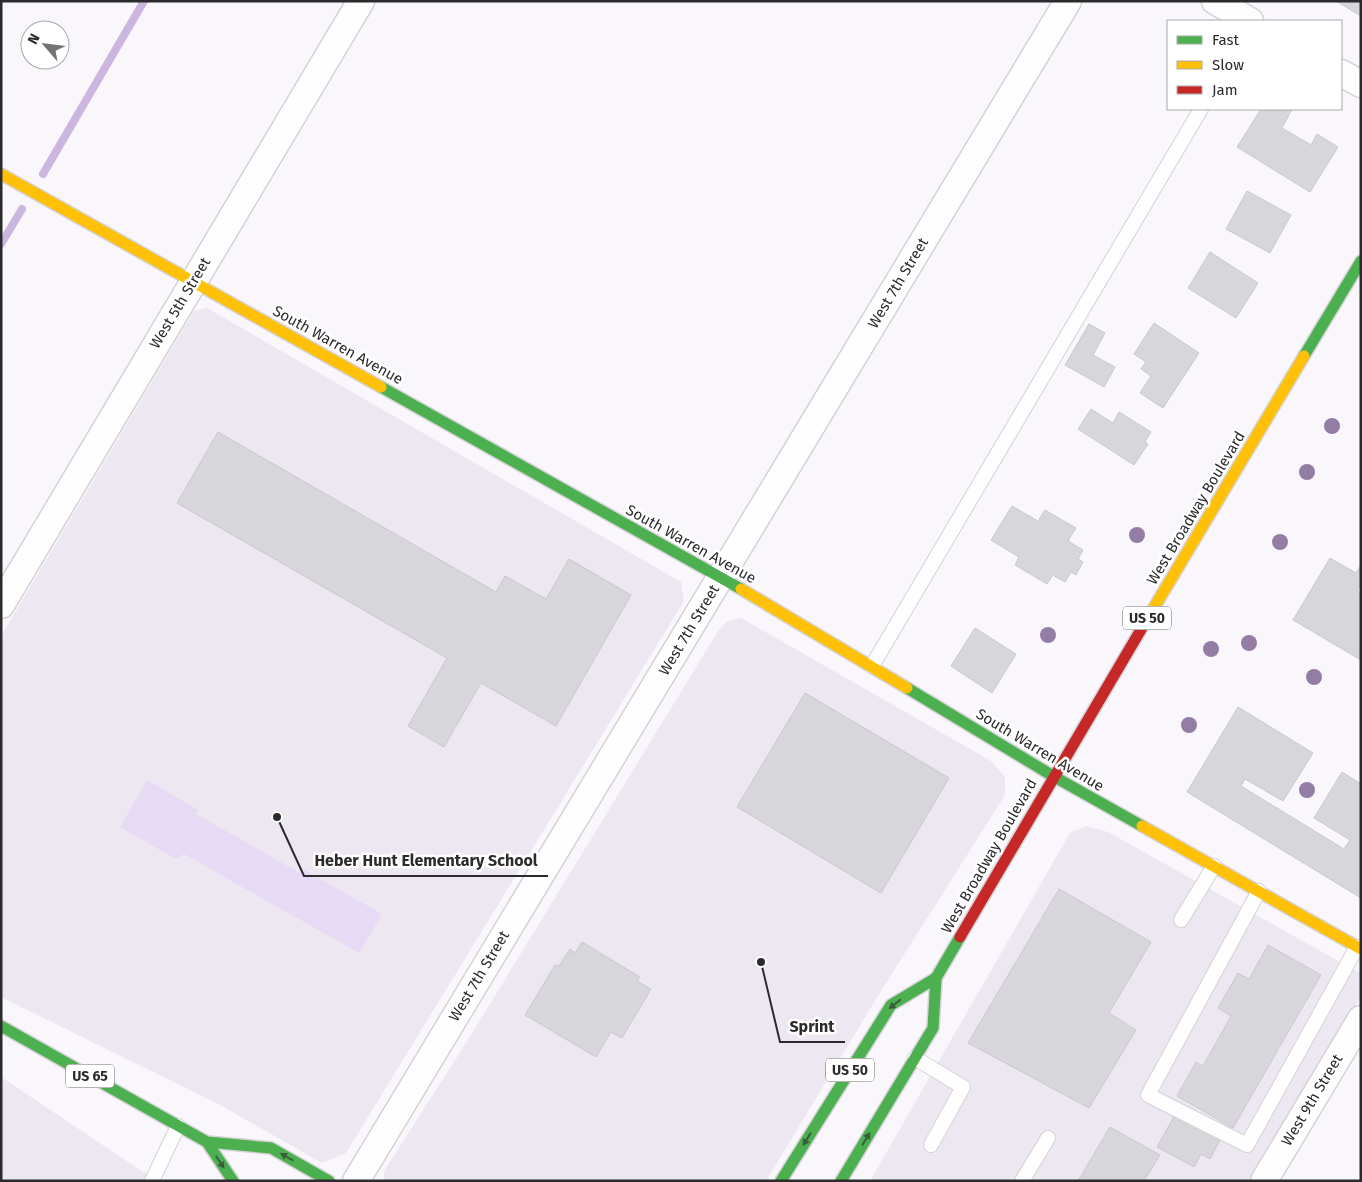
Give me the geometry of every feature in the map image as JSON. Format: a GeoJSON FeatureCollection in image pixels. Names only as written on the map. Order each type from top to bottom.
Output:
{"type":"FeatureCollection","features":[{"type":"Feature","properties":{"kind":"main road","name":"South Warren Avenue"},"geometry":{"type":"LineString","coordinates":[[1,174],[721,577],[1053,776],[1359,948]]}},
{"type":"Feature","properties":{"kind":"main road","name":"West Broadway Boulevard"},"geometry":{"type":"LineString","coordinates":[[841,1181],[933,1028],[936,978],[1053,776],[1361,260]]}},
{"type":"Feature","properties":{"kind":"main road","name":"West Broadway Boulevard"},"geometry":{"type":"LineString","coordinates":[[781,1181],[891,1005],[936,978]]}},
{"type":"Feature","properties":{"kind":"main road","name":"US 65"},"geometry":{"type":"LineString","coordinates":[[1,1026],[207,1142],[271,1148],[329,1181]]}},
{"type":"Feature","properties":{"kind":"main road","name":"US 65"},"geometry":{"type":"LineString","coordinates":[[207,1142],[234,1181]]}},
{"type":"Feature","properties":{"kind":"street","name":"West 5th Street"},"geometry":{"type":"LineString","coordinates":[[1,605],[361,1]]}},
{"type":"Feature","properties":{"kind":"street","name":"West 7th Street"},"geometry":{"type":"LineString","coordinates":[[356,1181],[1068,1]]}},
{"type":"Feature","properties":{"kind":"street"},"geometry":{"type":"LineString","coordinates":[[1215,1],[1248,20]]}},
{"type":"Feature","properties":{"kind":"street"},"geometry":{"type":"LineString","coordinates":[[1342,74],[1361,84]]}},
{"type":"Feature","properties":{"kind":"street","name":"West 9th Street"},"geometry":{"type":"LineString","coordinates":[[1264,1181],[1361,1019]]}},
{"type":"Feature","properties":{"kind":"lane"},"geometry":{"type":"LineString","coordinates":[[872,666],[1200,110]]}},
{"type":"Feature","properties":{"kind":"lane"},"geometry":{"type":"LineString","coordinates":[[1181,920],[1214,866]]}},
{"type":"Feature","properties":{"kind":"lane"},"geometry":{"type":"LineString","coordinates":[[1259,891],[1148,1095],[1247,1145],[1359,948]]}},
{"type":"Feature","properties":{"kind":"lane"},"geometry":{"type":"LineString","coordinates":[[915,1058],[963,1087],[931,1145]]}},
{"type":"Feature","properties":{"kind":"lane"},"geometry":{"type":"LineString","coordinates":[[152,1181],[178,1126]]}},
{"type":"Feature","properties":{"kind":"lane"},"geometry":{"type":"LineString","coordinates":[[1022,1181],[1048,1138]]}},
{"type":"Feature","properties":{"kind":"shaded area"},"geometry":{"type":"Polygon","coordinates":[[[207,308],[681,582],[684,601],[346,1153],[322,1163],[222,1106],[1,997],[1,636],[194,311],[207,308]]]}},
{"type":"Feature","properties":{"kind":"shaded area"},"geometry":{"type":"Polygon","coordinates":[[[741,618],[991,761],[1005,777],[1005,795],[876,999],[766,1181],[384,1181],[384,1171],[466,1043],[717,633],[727,621],[741,618]]]}},
{"type":"Feature","properties":{"kind":"shaded area"},"geometry":{"type":"Polygon","coordinates":[[[147,780],[198,810],[196,814],[300,873],[303,869],[382,914],[359,953],[184,854],[176,859],[120,827],[147,780]]]}},
{"type":"Feature","properties":{"kind":"shaded area"},"geometry":{"type":"Polygon","coordinates":[[[1086,826],[1108,832],[1360,973],[1360,998],[1250,1181],[870,1181],[1070,833],[1086,826]]]}},
{"type":"Feature","properties":{"kind":"shaded area"},"geometry":{"type":"Polygon","coordinates":[[[1,1077],[140,1170],[160,1181],[1,1181],[1,1077]]]}},
{"type":"Feature","properties":{"kind":"building"},"geometry":{"type":"Polygon","coordinates":[[[1336,1],[1361,1],[1361,16],[1336,1]]]}},
{"type":"Feature","properties":{"kind":"building"},"geometry":{"type":"Polygon","coordinates":[[[1260,110],[1291,110],[1282,128],[1311,145],[1317,134],[1338,147],[1310,192],[1237,147],[1260,110]]]}},
{"type":"Feature","properties":{"kind":"building"},"geometry":{"type":"Polygon","coordinates":[[[1247,191],[1291,215],[1270,253],[1226,229],[1247,191]]]}},
{"type":"Feature","properties":{"kind":"building"},"geometry":{"type":"Polygon","coordinates":[[[1210,252],[1258,283],[1236,318],[1188,288],[1210,252]]]}},
{"type":"Feature","properties":{"kind":"building"},"geometry":{"type":"Polygon","coordinates":[[[1154,323],[1199,353],[1163,408],[1140,393],[1151,376],[1141,369],[1146,362],[1134,354],[1154,323]]]}},
{"type":"Feature","properties":{"kind":"building"},"geometry":{"type":"Polygon","coordinates":[[[1089,324],[1105,333],[1093,355],[1115,367],[1104,387],[1065,365],[1089,324]]]}},
{"type":"Feature","properties":{"kind":"building"},"geometry":{"type":"Polygon","coordinates":[[[1091,409],[1113,423],[1119,412],[1151,432],[1145,442],[1148,444],[1134,465],[1078,429],[1091,409]]]}},
{"type":"Feature","properties":{"kind":"building"},"geometry":{"type":"Polygon","coordinates":[[[218,432],[496,592],[505,576],[546,599],[569,559],[631,595],[556,726],[481,683],[444,747],[408,726],[447,658],[177,503],[218,432]]]}},
{"type":"Feature","properties":{"kind":"building"},"geometry":{"type":"Polygon","coordinates":[[[1012,506],[1038,521],[1045,510],[1076,528],[1068,541],[1083,550],[1078,559],[1083,562],[1076,575],[1071,572],[1065,582],[1053,575],[1047,584],[1015,565],[1019,557],[991,540],[1012,506]]]}},
{"type":"Feature","properties":{"kind":"building"},"geometry":{"type":"Polygon","coordinates":[[[1330,558],[1356,573],[1361,565],[1361,585],[1357,591],[1361,593],[1361,660],[1293,620],[1330,558]]]}},
{"type":"Feature","properties":{"kind":"building"},"geometry":{"type":"Polygon","coordinates":[[[975,628],[1016,654],[992,693],[951,666],[975,628]]]}},
{"type":"Feature","properties":{"kind":"building"},"geometry":{"type":"Polygon","coordinates":[[[805,693],[949,778],[881,893],[737,807],[805,693]]]}},
{"type":"Feature","properties":{"kind":"building"},"geometry":{"type":"Polygon","coordinates":[[[1238,707],[1313,753],[1283,801],[1245,779],[1241,786],[1344,849],[1350,840],[1314,818],[1342,772],[1361,784],[1361,898],[1187,792],[1238,707]]]}},
{"type":"Feature","properties":{"kind":"building"},"geometry":{"type":"Polygon","coordinates":[[[1059,889],[1151,942],[1109,1013],[1136,1030],[1089,1108],[968,1043],[1059,889]]]}},
{"type":"Feature","properties":{"kind":"building"},"geometry":{"type":"Polygon","coordinates":[[[582,942],[640,977],[637,981],[651,989],[622,1038],[611,1032],[596,1057],[525,1015],[555,965],[559,966],[570,949],[575,953],[582,942]]]}},
{"type":"Feature","properties":{"kind":"building"},"geometry":{"type":"Polygon","coordinates":[[[1268,945],[1321,975],[1233,1128],[1177,1096],[1196,1062],[1203,1066],[1231,1016],[1218,1008],[1238,973],[1249,979],[1268,945]]]}},
{"type":"Feature","properties":{"kind":"building"},"geometry":{"type":"Polygon","coordinates":[[[1176,1113],[1221,1138],[1210,1159],[1201,1154],[1194,1167],[1157,1147],[1176,1113]]]}},
{"type":"Feature","properties":{"kind":"building"},"geometry":{"type":"Polygon","coordinates":[[[1110,1127],[1160,1155],[1144,1181],[1078,1181],[1110,1127]]]}},
{"type":"Feature","properties":{"kind":"waterway"},"geometry":{"type":"LineString","coordinates":[[43,174],[144,1]]}},
{"type":"Feature","properties":{"kind":"waterway"},"geometry":{"type":"LineString","coordinates":[[1,244],[22,209]]}},
{"type":"Feature","properties":{"kind":"traffic: fast"},"geometry":{"type":"LineString","coordinates":[[1304,356],[1361,261]]}},
{"type":"Feature","properties":{"kind":"traffic: fast"},"geometry":{"type":"LineString","coordinates":[[381,387],[741,589]]}},
{"type":"Feature","properties":{"kind":"traffic: fast"},"geometry":{"type":"LineString","coordinates":[[907,688],[1053,776],[1142,826]]}},
{"type":"Feature","properties":{"kind":"traffic: fast"},"geometry":{"type":"LineString","coordinates":[[841,1181],[933,1028],[936,978],[960,937]]}},
{"type":"Feature","properties":{"kind":"traffic: fast"},"geometry":{"type":"LineString","coordinates":[[781,1181],[891,1005],[936,978]]}},
{"type":"Feature","properties":{"kind":"traffic: fast"},"geometry":{"type":"LineString","coordinates":[[1,1026],[207,1142],[271,1148],[329,1181]]}},
{"type":"Feature","properties":{"kind":"traffic: fast"},"geometry":{"type":"LineString","coordinates":[[207,1142],[233,1181]]}},
{"type":"Feature","properties":{"kind":"traffic: slow"},"geometry":{"type":"LineString","coordinates":[[1,174],[381,387]]}},
{"type":"Feature","properties":{"kind":"traffic: slow"},"geometry":{"type":"LineString","coordinates":[[1149,616],[1304,356]]}},
{"type":"Feature","properties":{"kind":"traffic: slow"},"geometry":{"type":"LineString","coordinates":[[741,589],[907,688]]}},
{"type":"Feature","properties":{"kind":"traffic: slow"},"geometry":{"type":"LineString","coordinates":[[1142,826],[1361,949]]}},
{"type":"Feature","properties":{"kind":"traffic: jam"},"geometry":{"type":"LineString","coordinates":[[960,937],[1149,616]]}},
{"type":"Feature","properties":{"kind":"place","name":"Heber Hunt Elementary School"},"geometry":{"type":"Point","coordinates":[277,817]}},
{"type":"Feature","properties":{"kind":"place","name":"Sprint"},"geometry":{"type":"Point","coordinates":[761,962]}}]}
